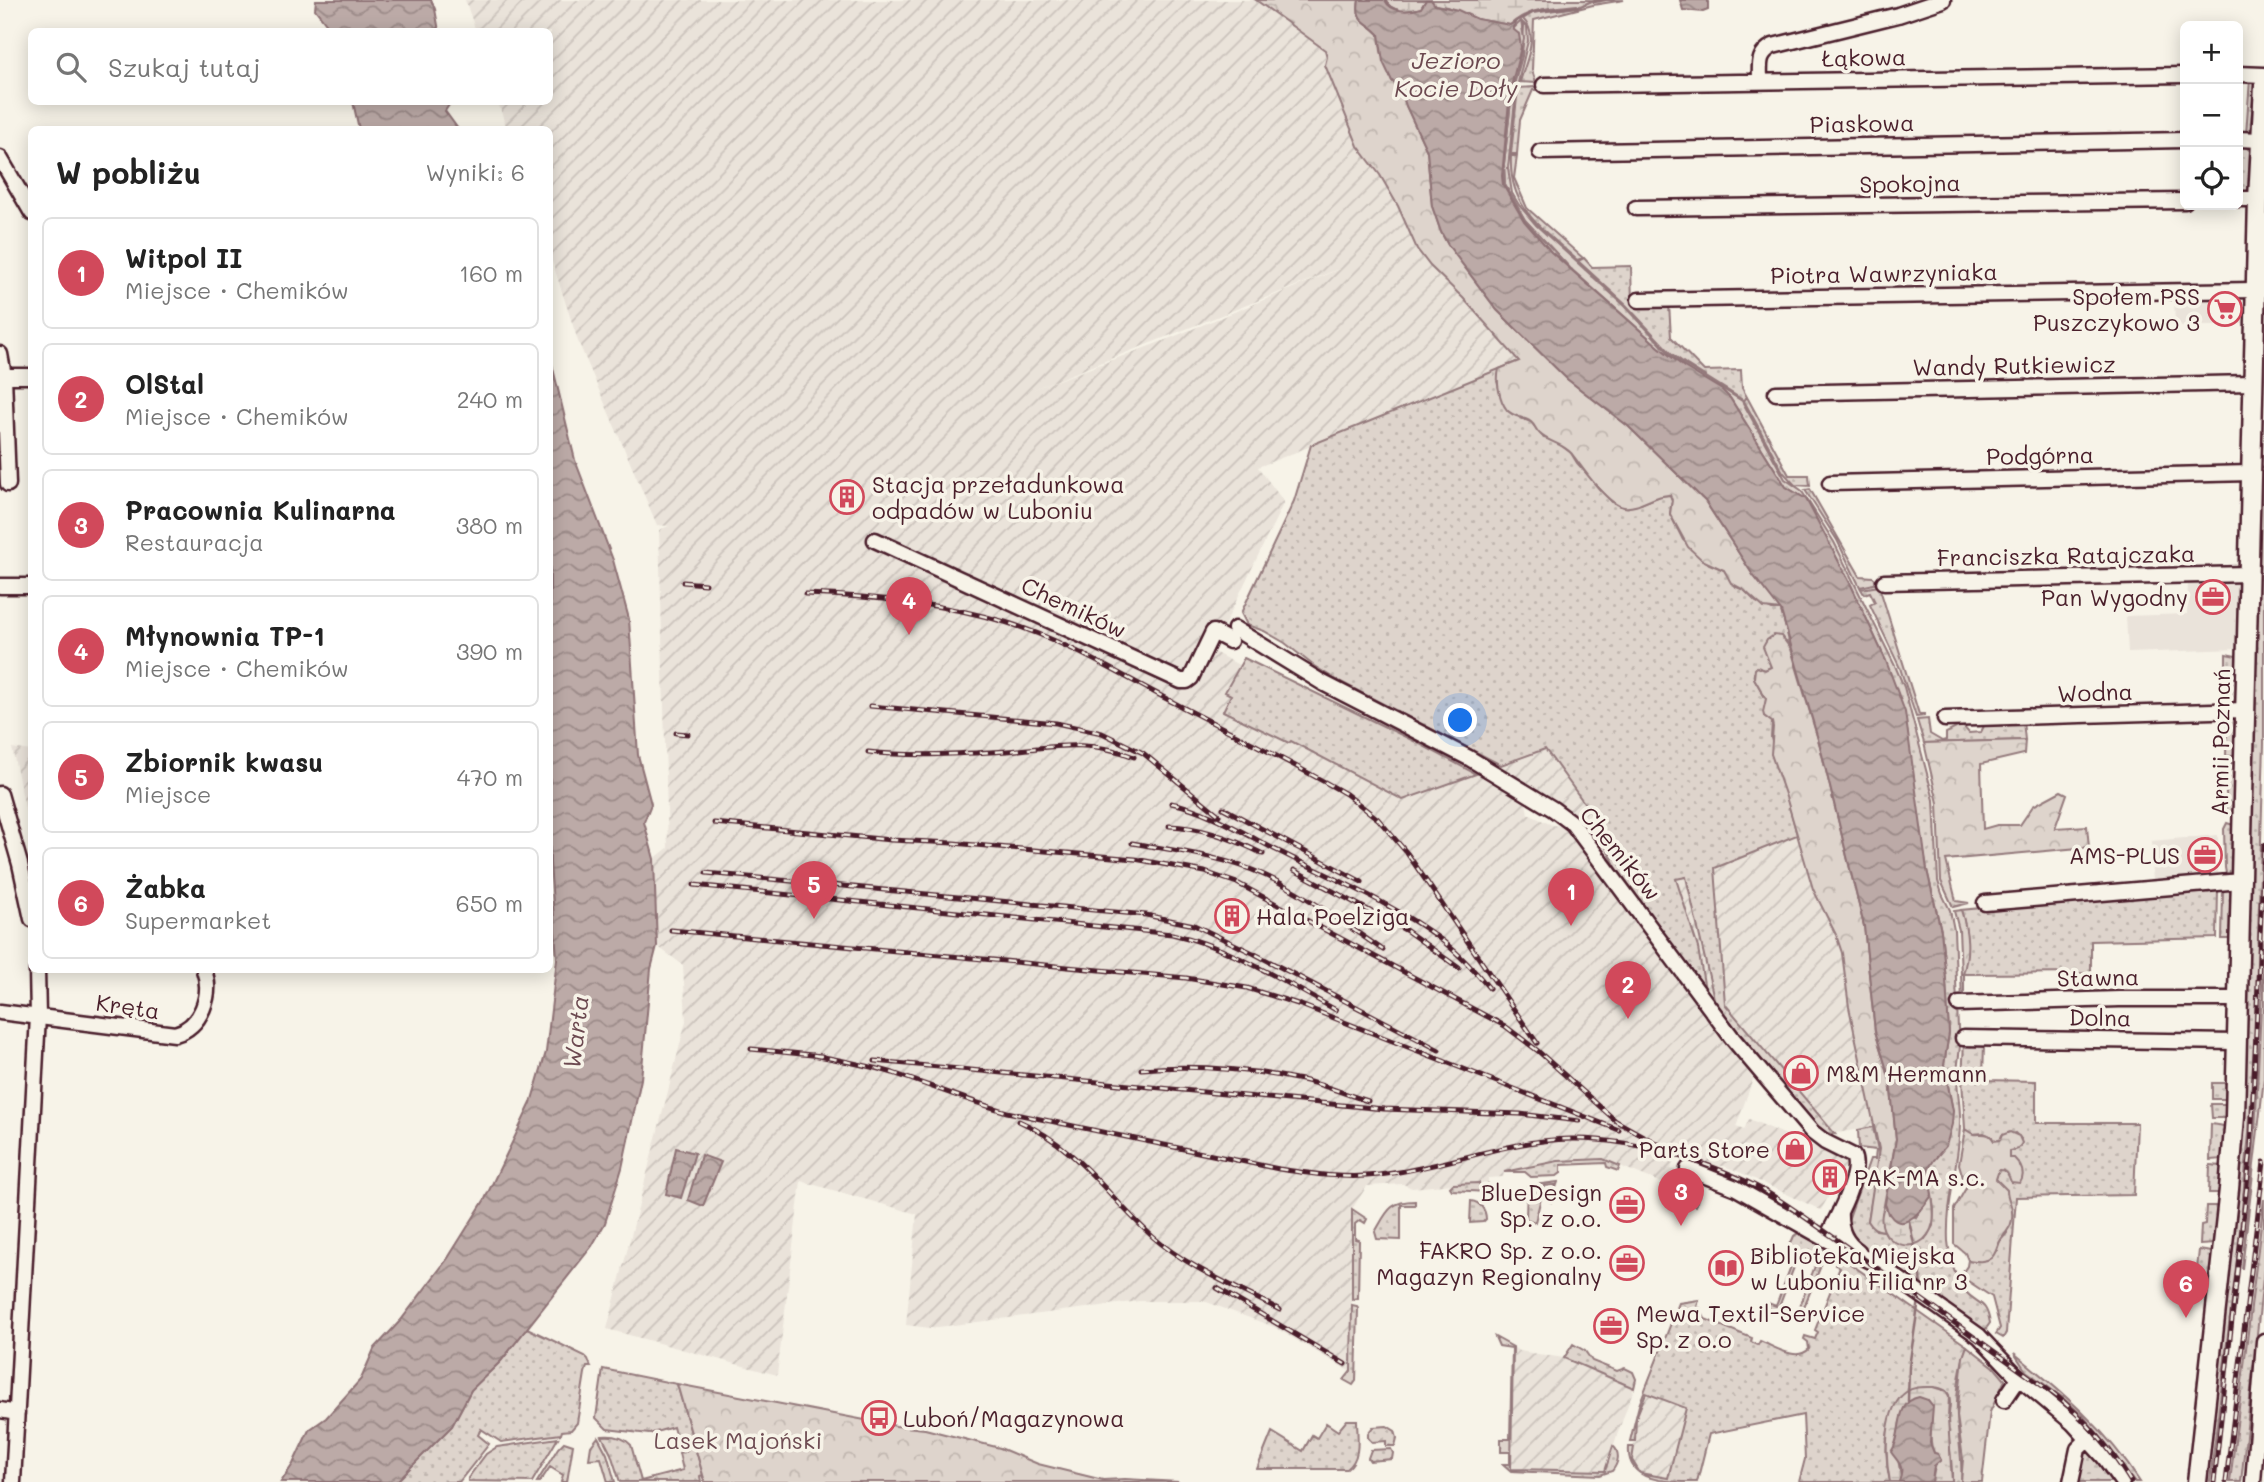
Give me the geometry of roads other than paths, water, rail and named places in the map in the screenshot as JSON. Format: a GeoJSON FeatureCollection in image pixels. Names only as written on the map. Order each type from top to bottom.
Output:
{"type":"FeatureCollection","features":[{"type":"Feature","properties":{"kind":"main road","name":"Armii Poznań"},"geometry":{"type":"LineString","coordinates":[[2197,1482],[2232,1154],[2249,573],[2255,466],[2255,290],[2264,85]]}},
{"type":"Feature","properties":{"kind":"street"},"geometry":{"type":"LineString","coordinates":[[1760,81],[1760,57],[1773,46],[1898,15],[1943,0]]}},
{"type":"Feature","properties":{"kind":"street"},"geometry":{"type":"LineString","coordinates":[[2243,74],[2264,75]]}},
{"type":"Feature","properties":{"kind":"street","name":"Łąkowa"},"geometry":{"type":"LineString","coordinates":[[1544,85],[2180,75]]}},
{"type":"Feature","properties":{"kind":"street"},"geometry":{"type":"LineString","coordinates":[[2243,139],[2260,140]]}},
{"type":"Feature","properties":{"kind":"street","name":"Piaskowa"},"geometry":{"type":"LineString","coordinates":[[1540,152],[2180,140]]}},
{"type":"Feature","properties":{"kind":"street"},"geometry":{"type":"LineString","coordinates":[[0,158],[28,207]]}},
{"type":"Feature","properties":{"kind":"street"},"geometry":{"type":"LineString","coordinates":[[2243,200],[2258,200]]}},
{"type":"Feature","properties":{"kind":"street","name":"Spokojna"},"geometry":{"type":"LineString","coordinates":[[1636,208],[2180,201]]}},
{"type":"Feature","properties":{"kind":"street","name":"Piotra Wawrzyniaka"},"geometry":{"type":"LineString","coordinates":[[1639,300],[2255,290]]}},
{"type":"Feature","properties":{"kind":"street"},"geometry":{"type":"LineString","coordinates":[[0,354],[4,376],[8,484]]}},
{"type":"Feature","properties":{"kind":"street"},"geometry":{"type":"LineString","coordinates":[[4,376],[28,376]]}},
{"type":"Feature","properties":{"kind":"street","name":"Wandy Rutkiewicz"},"geometry":{"type":"LineString","coordinates":[[1776,393],[2253,383]]}},
{"type":"Feature","properties":{"kind":"street","name":"Podgórna"},"geometry":{"type":"LineString","coordinates":[[1830,483],[2255,466]]}},
{"type":"Feature","properties":{"kind":"street","name":"Chemików"},"geometry":{"type":"LineString","coordinates":[[876,540],[1181,681],[1191,678],[1213,632],[1232,635],[1469,758],[1553,809],[1573,824],[1749,1058],[1812,1132],[1853,1156],[1855,1169],[1832,1242]]}},
{"type":"Feature","properties":{"kind":"street","name":"Franciszka Ratajczaka"},"geometry":{"type":"LineString","coordinates":[[1884,582],[2249,573]]}},
{"type":"Feature","properties":{"kind":"street"},"geometry":{"type":"LineString","coordinates":[[0,586],[28,586]]}},
{"type":"Feature","properties":{"kind":"street","name":"Wodna"},"geometry":{"type":"LineString","coordinates":[[1945,719],[2245,710]]}},
{"type":"Feature","properties":{"kind":"street"},"geometry":{"type":"LineString","coordinates":[[0,794],[28,901]]}},
{"type":"Feature","properties":{"kind":"street"},"geometry":{"type":"LineString","coordinates":[[1985,904],[2241,881]]}},
{"type":"Feature","properties":{"kind":"street"},"geometry":{"type":"LineString","coordinates":[[13,1482],[38,1016],[37,973]]}},
{"type":"Feature","properties":{"kind":"street","name":"Kręta"},"geometry":{"type":"LineString","coordinates":[[0,1012],[175,1034],[188,1029],[200,1016],[207,981],[205,973]]}},
{"type":"Feature","properties":{"kind":"street","name":"Stawna"},"geometry":{"type":"LineString","coordinates":[[1959,1003],[2238,999]]}},
{"type":"Feature","properties":{"kind":"street","name":"Dolna"},"geometry":{"type":"LineString","coordinates":[[1963,1038],[2237,1042]]}},
{"type":"Feature","properties":{"kind":"street"},"geometry":{"type":"LineString","coordinates":[[1688,1170],[1736,1188],[1885,1272]]}},
{"type":"Feature","properties":{"kind":"street"},"geometry":{"type":"LineString","coordinates":[[1840,1211],[1840,1226],[1848,1243],[1950,1320],[2058,1409],[2088,1439],[2122,1482]]}},
{"type":"Feature","properties":{"kind":"street"},"geometry":{"type":"LineString","coordinates":[[2253,1482],[2259,1457],[2264,1341]]}},
{"type":"Feature","properties":{"kind":"street"},"geometry":{"type":"LineString","coordinates":[[2004,1400],[2017,1376]]}},
{"type":"Feature","properties":{"kind":"street"},"geometry":{"type":"LineString","coordinates":[[0,1410],[17,1413]]}},
{"type":"Feature","properties":{"kind":"street"},"geometry":{"type":"LineString","coordinates":[[2071,1482],[2078,1450],[2088,1439]]}},
{"type":"Feature","properties":{"kind":"water"},"geometry":{"type":"Polygon","coordinates":[[[316,0],[431,0],[438,28],[330,28],[315,9],[316,0]]]}},
{"type":"Feature","properties":{"kind":"water","name":"Jezioro Kocie Doły"},"geometry":{"type":"Polygon","coordinates":[[[1359,0],[1385,0],[1391,7],[1406,11],[1421,8],[1426,0],[1431,0],[1435,5],[1458,10],[1477,19],[1510,25],[1517,21],[1513,29],[1519,34],[1521,47],[1510,91],[1503,185],[1524,221],[1551,252],[1659,347],[1730,398],[1786,487],[1806,499],[1851,585],[1886,661],[1905,712],[1927,870],[1941,931],[1949,1033],[1944,1065],[1953,1111],[1946,1146],[1928,1170],[1932,1195],[1909,1220],[1896,1221],[1885,1204],[1896,1139],[1890,1080],[1875,1031],[1864,926],[1820,746],[1781,611],[1753,575],[1705,501],[1628,426],[1567,379],[1497,310],[1448,245],[1432,206],[1427,151],[1401,90],[1392,81],[1383,62],[1379,34],[1360,17],[1359,0]]]}},
{"type":"Feature","properties":{"kind":"water"},"geometry":{"type":"Polygon","coordinates":[[[1680,0],[1708,0],[1708,10],[1683,10],[1680,0]]]}},
{"type":"Feature","properties":{"kind":"water"},"geometry":{"type":"Polygon","coordinates":[[[354,105],[449,105],[445,111],[456,126],[358,126],[354,105]]]}},
{"type":"Feature","properties":{"kind":"water","name":"Warta"},"geometry":{"type":"Polygon","coordinates":[[[553,368],[575,460],[613,560],[629,619],[638,755],[651,804],[644,822],[654,859],[657,946],[651,969],[641,1079],[622,1168],[605,1223],[592,1246],[501,1361],[471,1390],[452,1426],[396,1482],[281,1482],[309,1430],[326,1418],[361,1379],[374,1349],[401,1320],[448,1258],[485,1199],[531,1103],[546,1052],[557,959],[553,904],[553,368]]]}},
{"type":"Feature","properties":{"kind":"water"},"geometry":{"type":"Polygon","coordinates":[[[676,1148],[695,1153],[681,1198],[666,1194],[676,1148]]]}},
{"type":"Feature","properties":{"kind":"water"},"geometry":{"type":"Polygon","coordinates":[[[701,1155],[721,1162],[703,1206],[688,1200],[701,1155]]]}},
{"type":"Feature","properties":{"kind":"water"},"geometry":{"type":"Polygon","coordinates":[[[1919,1397],[1928,1400],[1933,1406],[1930,1443],[1941,1460],[1934,1466],[1932,1482],[1899,1482],[1901,1468],[1891,1452],[1905,1405],[1919,1397]]]}},
{"type":"Feature","properties":{"kind":"waterway"},"geometry":{"type":"LineString","coordinates":[[1594,2],[1605,0]]}},
{"type":"Feature","properties":{"kind":"waterway"},"geometry":{"type":"LineString","coordinates":[[1517,21],[1533,12],[1578,6]]}},
{"type":"Feature","properties":{"kind":"waterway"},"geometry":{"type":"LineString","coordinates":[[1909,1221],[1921,1287]]}},
{"type":"Feature","properties":{"kind":"waterway"},"geometry":{"type":"LineString","coordinates":[[1908,1401],[1909,1367],[1919,1300]]}},
{"type":"Feature","properties":{"kind":"railway"},"geometry":{"type":"LineString","coordinates":[[683,582],[705,584]]}},
{"type":"Feature","properties":{"kind":"railway"},"geometry":{"type":"LineString","coordinates":[[805,594],[931,605],[981,615],[1026,629],[1086,656],[1346,794],[1378,819],[1407,853],[1537,1043]]}},
{"type":"Feature","properties":{"kind":"railway"},"geometry":{"type":"LineString","coordinates":[[870,706],[1056,723],[1102,733],[1143,753],[1219,815]]}},
{"type":"Feature","properties":{"kind":"railway"},"geometry":{"type":"LineString","coordinates":[[676,733],[688,734]]}},
{"type":"Feature","properties":{"kind":"railway"},"geometry":{"type":"LineString","coordinates":[[868,752],[938,754],[1086,746],[1118,751],[1134,757]]}},
{"type":"Feature","properties":{"kind":"railway"},"geometry":{"type":"LineString","coordinates":[[1171,803],[1224,822],[1405,916],[1450,947],[1489,988]]}},
{"type":"Feature","properties":{"kind":"railway"},"geometry":{"type":"LineString","coordinates":[[1223,808],[1362,882]]}},
{"type":"Feature","properties":{"kind":"railway"},"geometry":{"type":"LineString","coordinates":[[714,823],[1135,859],[1205,872],[1237,883],[1505,1026],[1538,1051],[1616,1121],[1661,1146]]}},
{"type":"Feature","properties":{"kind":"railway"},"geometry":{"type":"LineString","coordinates":[[1169,826],[1218,835],[1263,854]]}},
{"type":"Feature","properties":{"kind":"railway"},"geometry":{"type":"LineString","coordinates":[[1132,843],[1248,868],[1310,900],[1383,950]]}},
{"type":"Feature","properties":{"kind":"railway"},"geometry":{"type":"LineString","coordinates":[[2214,1482],[2251,1148],[2264,845]]}},
{"type":"Feature","properties":{"kind":"railway"},"geometry":{"type":"LineString","coordinates":[[1294,870],[1407,931],[1459,968]]}},
{"type":"Feature","properties":{"kind":"railway"},"geometry":{"type":"LineString","coordinates":[[706,873],[1146,915],[1194,925],[1439,1050]]}},
{"type":"Feature","properties":{"kind":"railway"},"geometry":{"type":"LineString","coordinates":[[694,885],[1172,934],[1236,956],[1336,1010]]}},
{"type":"Feature","properties":{"kind":"railway"},"geometry":{"type":"LineString","coordinates":[[671,930],[1186,978],[1247,988],[1301,1005],[1619,1130]]}},
{"type":"Feature","properties":{"kind":"railway"},"geometry":{"type":"LineString","coordinates":[[751,1049],[822,1056]]}},
{"type":"Feature","properties":{"kind":"railway"},"geometry":{"type":"LineString","coordinates":[[813,1055],[893,1073],[1007,1112],[1279,1169],[1316,1174],[1379,1175],[1427,1167],[1523,1144],[1571,1139],[1646,1147],[1698,1162],[1768,1193],[2054,1394],[2096,1435],[2131,1482]]}},
{"type":"Feature","properties":{"kind":"railway"},"geometry":{"type":"LineString","coordinates":[[875,1061],[1384,1109],[1520,1114],[1579,1121]]}},
{"type":"Feature","properties":{"kind":"railway"},"geometry":{"type":"LineString","coordinates":[[1141,1069],[1199,1068],[1258,1073],[1314,1083],[1368,1101]]}},
{"type":"Feature","properties":{"kind":"railway"},"geometry":{"type":"LineString","coordinates":[[1019,1121],[1040,1132],[1075,1158],[1136,1221],[1167,1248],[1214,1277],[1280,1310]]}},
{"type":"Feature","properties":{"kind":"railway"},"geometry":{"type":"LineString","coordinates":[[2226,1482],[2264,1162]]}},
{"type":"Feature","properties":{"kind":"railway"},"geometry":{"type":"LineString","coordinates":[[1217,1288],[1345,1364]]}},
{"type":"Feature","properties":{"kind":"place","name":"Społem PSS Puszczykowo 3"},"geometry":{"type":"Point","coordinates":[2225,309]}},
{"type":"Feature","properties":{"kind":"place","name":"Stacja przeładunkowa odpadów w Luboniu"},"geometry":{"type":"Point","coordinates":[847,497]}},
{"type":"Feature","properties":{"kind":"place","name":"Pan Wygodny"},"geometry":{"type":"Point","coordinates":[2213,597]}},
{"type":"Feature","properties":{"kind":"place","name":"Młynownia TP-1"},"geometry":{"type":"Point","coordinates":[909,635]}},
{"type":"Feature","properties":{"kind":"place","name":"AMS-PLUS"},"geometry":{"type":"Point","coordinates":[2205,855]}},
{"type":"Feature","properties":{"kind":"place","name":"Hala Poelziga"},"geometry":{"type":"Point","coordinates":[1232,916]}},
{"type":"Feature","properties":{"kind":"place","name":"Zbiornik kwasu"},"geometry":{"type":"Point","coordinates":[814,919]}},
{"type":"Feature","properties":{"kind":"place","name":"Witpol II"},"geometry":{"type":"Point","coordinates":[1571,926]}},
{"type":"Feature","properties":{"kind":"place","name":"OlStal"},"geometry":{"type":"Point","coordinates":[1628,1019]}},
{"type":"Feature","properties":{"kind":"place","name":"M&M Hermann"},"geometry":{"type":"Point","coordinates":[1801,1073]}},
{"type":"Feature","properties":{"kind":"place","name":"Parts Store"},"geometry":{"type":"Point","coordinates":[1795,1149]}},
{"type":"Feature","properties":{"kind":"place","name":"PAK-MA s.c."},"geometry":{"type":"Point","coordinates":[1830,1177]}},
{"type":"Feature","properties":{"kind":"place","name":"BlueDesign Sp. z o.o."},"geometry":{"type":"Point","coordinates":[1627,1205]}},
{"type":"Feature","properties":{"kind":"place","name":"Pracownia Kulinarna"},"geometry":{"type":"Point","coordinates":[1681,1226]}},
{"type":"Feature","properties":{"kind":"place","name":"FAKRO Sp. z o.o. Magazyn Regionalny"},"geometry":{"type":"Point","coordinates":[1627,1263]}},
{"type":"Feature","properties":{"kind":"place","name":"Biblioteka Miejska w Luboniu Filia nr 3"},"geometry":{"type":"Point","coordinates":[1726,1268]}},
{"type":"Feature","properties":{"kind":"place","name":"Żabka"},"geometry":{"type":"Point","coordinates":[2186,1318]}},
{"type":"Feature","properties":{"kind":"place","name":"Mewa Textil-Service Sp. z o.o"},"geometry":{"type":"Point","coordinates":[1611,1326]}},
{"type":"Feature","properties":{"kind":"place","name":"Luboń/Magazynowa"},"geometry":{"type":"Point","coordinates":[879,1418]}},
{"type":"Feature","properties":{"kind":"park label","name":"Lasek Majoński"},"geometry":{"type":"Point","coordinates":[738,1440]}}]}
